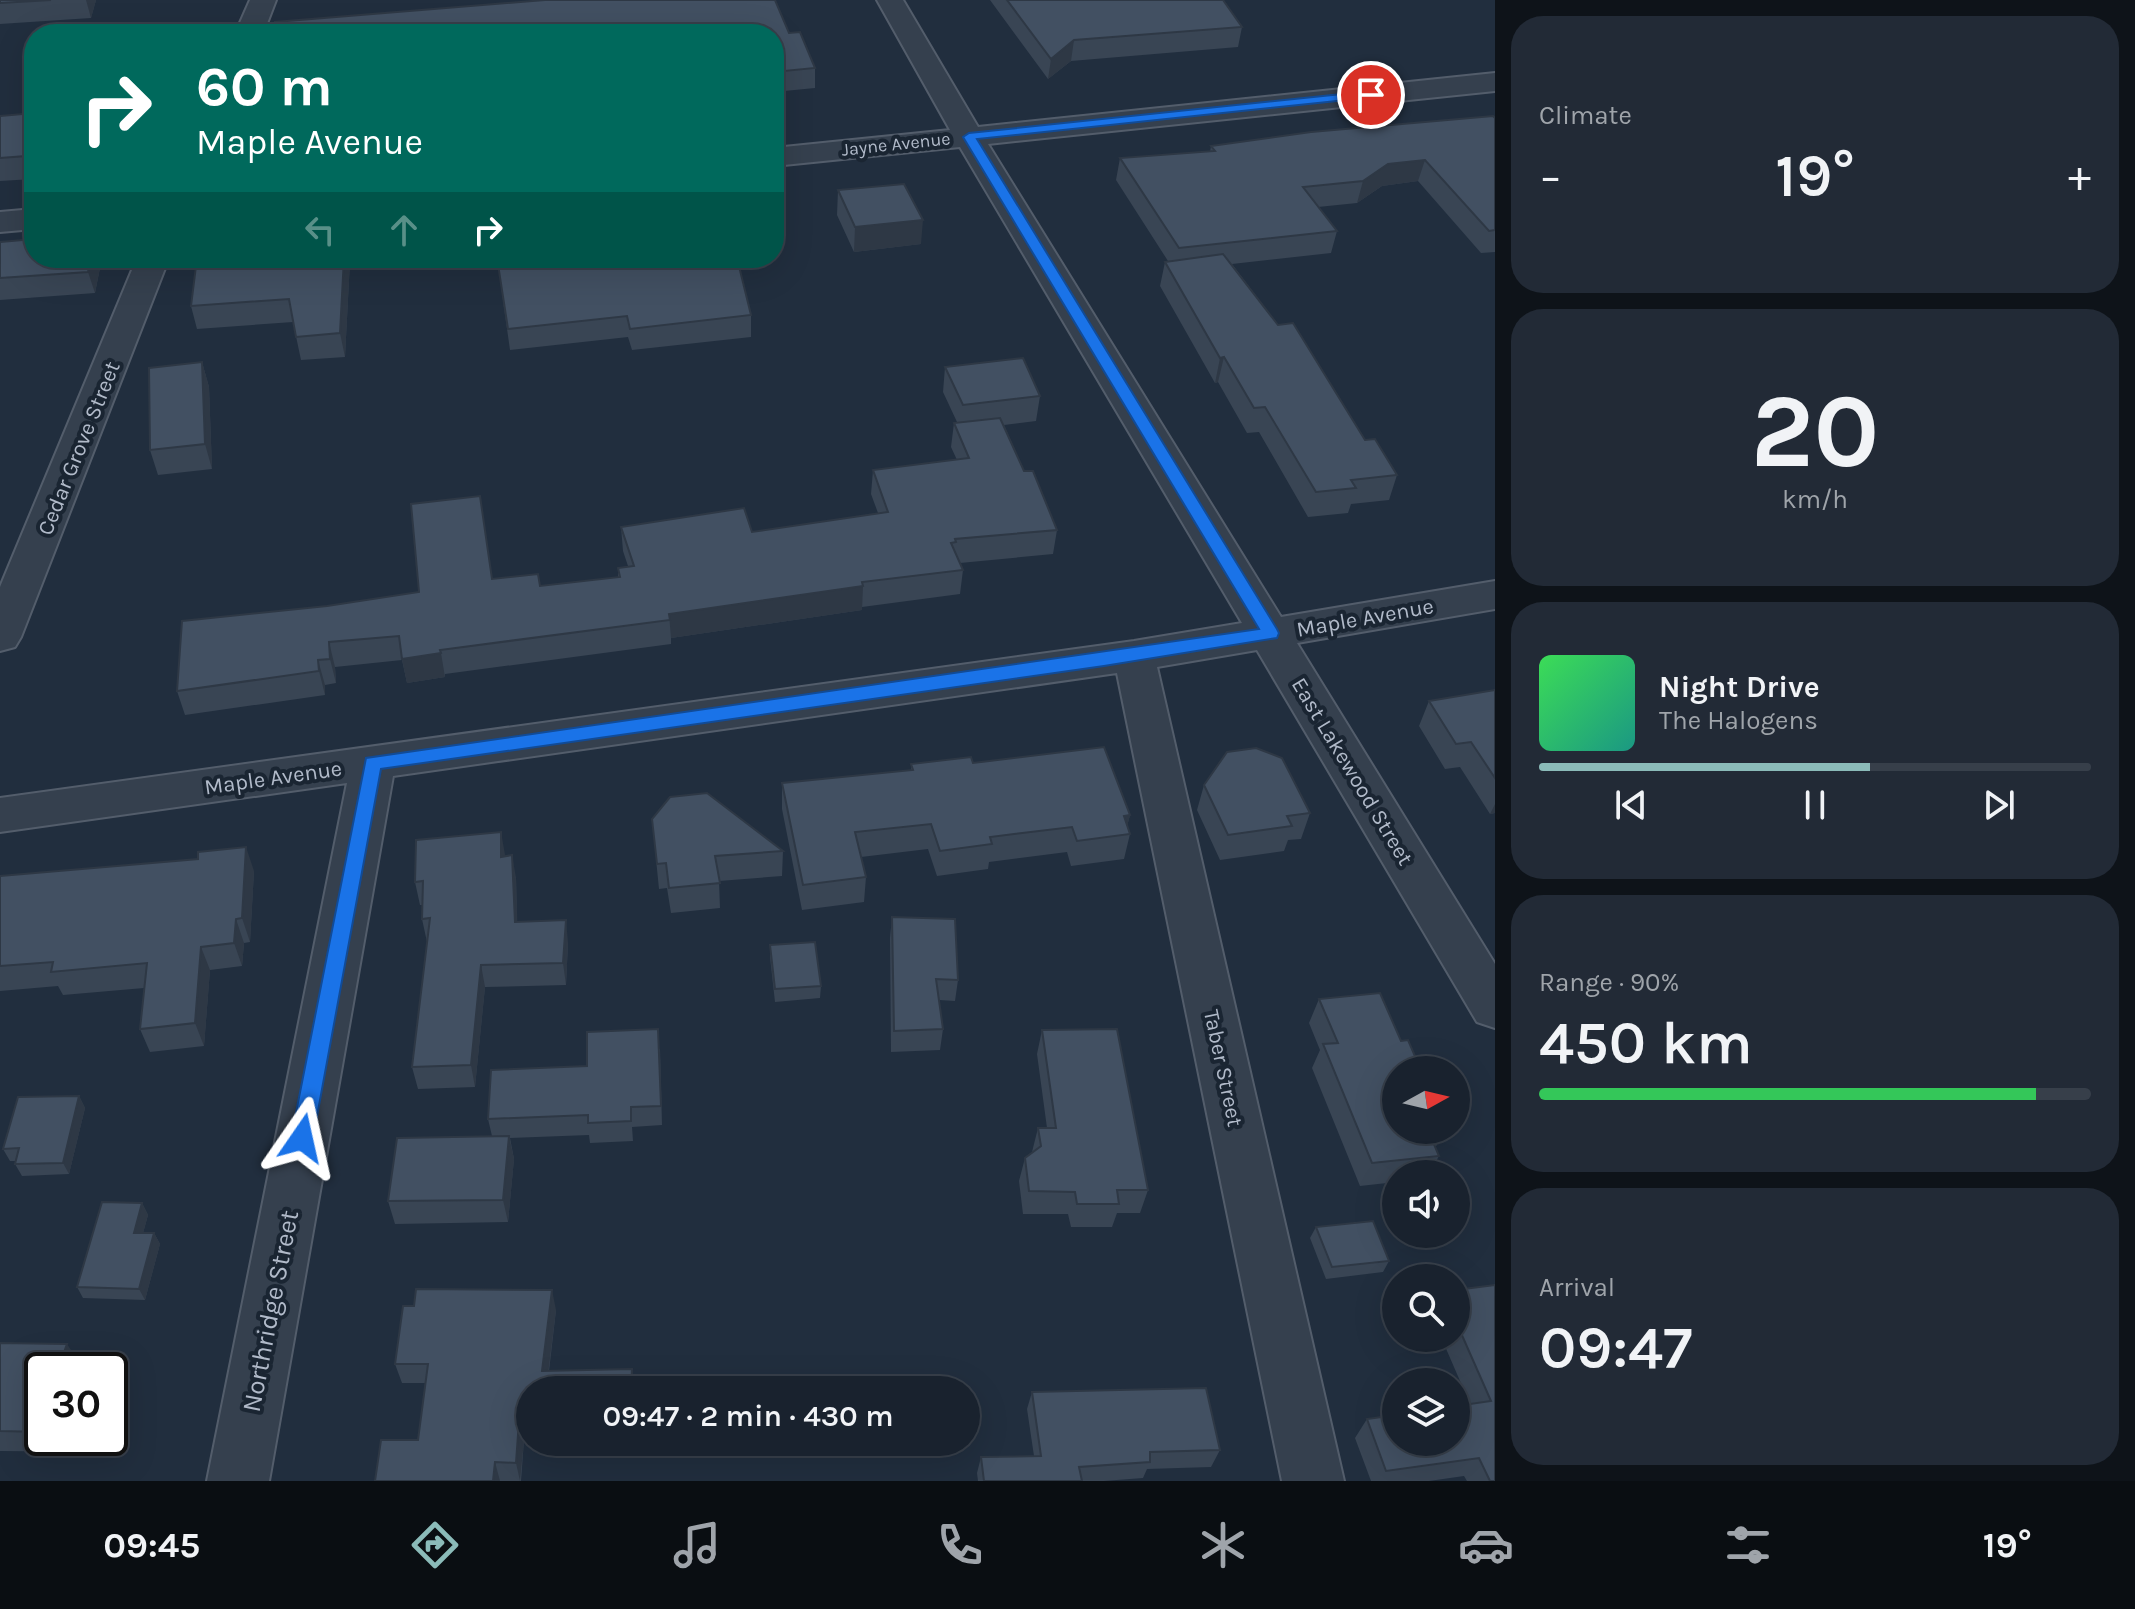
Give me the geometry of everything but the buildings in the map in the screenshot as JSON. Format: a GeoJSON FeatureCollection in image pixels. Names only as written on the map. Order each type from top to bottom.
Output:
{"type":"FeatureCollection","features":[{"type":"Feature","properties":{"kind":"street"},"geometry":{"type":"LineString","coordinates":[[253,24],[263,0]]}},
{"type":"Feature","properties":{"kind":"street","name":"East Lakewood Street"},"geometry":{"type":"LineString","coordinates":[[890,0],[969,137],[1495,1007]]}},
{"type":"Feature","properties":{"kind":"street","name":"Jayne Avenue"},"geometry":{"type":"LineString","coordinates":[[784,156],[1495,82]]}},
{"type":"Feature","properties":{"kind":"street"},"geometry":{"type":"LineString","coordinates":[[0,222],[24,220]]}},
{"type":"Feature","properties":{"kind":"street","name":"Cedar Grove Street"},"geometry":{"type":"LineString","coordinates":[[0,637],[149,268]]}},
{"type":"Feature","properties":{"kind":"street","name":"Maple Avenue"},"geometry":{"type":"LineString","coordinates":[[0,815],[1134,656],[1495,595]]}},
{"type":"Feature","properties":{"kind":"street","name":"Taber Street"},"geometry":{"type":"LineString","coordinates":[[1134,656],[1313,1481]]}},
{"type":"Feature","properties":{"kind":"street","name":"Northridge Street"},"geometry":{"type":"LineString","coordinates":[[238,1481],[373,763]]}},
{"type":"Feature","properties":{"kind":"route"},"geometry":{"type":"LineString","coordinates":[[302,1138],[373,763],[1104,660],[1271,633],[969,137],[1371,95]]}}]}
